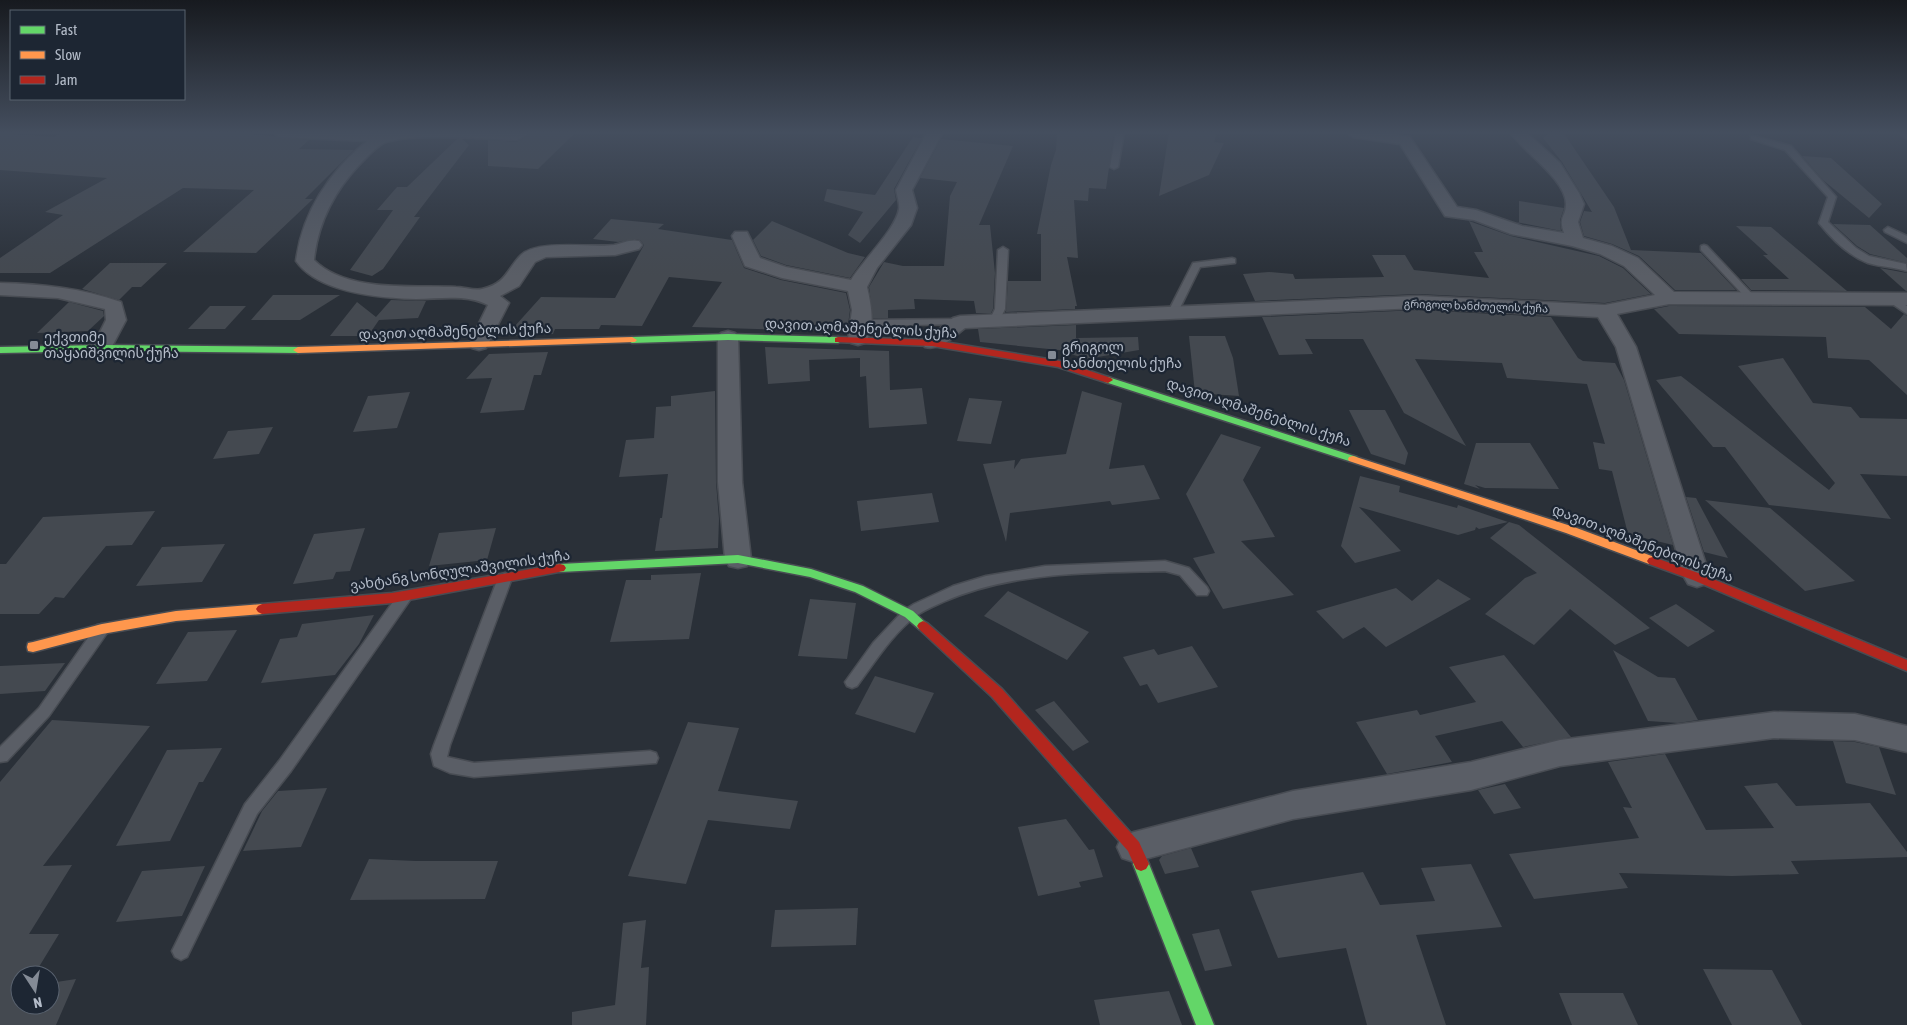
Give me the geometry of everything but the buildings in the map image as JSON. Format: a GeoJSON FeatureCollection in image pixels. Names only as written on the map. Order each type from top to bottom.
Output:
{"type":"FeatureCollection","features":[{"type":"Feature","properties":{"kind":"street"},"geometry":{"type":"LineString","coordinates":[[338,180],[320,206],[305,246],[305,261],[322,276],[355,284],[414,293],[470,292],[486,295],[499,303],[479,344]]}},
{"type":"Feature","properties":{"kind":"street"},"geometry":{"type":"LineString","coordinates":[[859,331],[862,310],[857,287],[869,266],[902,225],[908,208],[904,190],[909,180]]}},
{"type":"Feature","properties":{"kind":"street"},"geometry":{"type":"LineString","coordinates":[[1430,180],[1451,212],[1502,222],[1517,230],[1575,241],[1631,262],[1669,298]]}},
{"type":"Feature","properties":{"kind":"street"},"geometry":{"type":"LineString","coordinates":[[1563,180],[1575,204],[1569,222],[1575,241]]}},
{"type":"Feature","properties":{"kind":"street"},"geometry":{"type":"LineString","coordinates":[[741,236],[752,262],[782,272],[857,287]]}},
{"type":"Feature","properties":{"kind":"street"},"geometry":{"type":"LineString","coordinates":[[486,295],[512,282],[528,258],[543,252],[615,250],[633,245]]}},
{"type":"Feature","properties":{"kind":"street"},"geometry":{"type":"LineString","coordinates":[[0,289],[44,290],[98,300],[114,306],[116,320],[102,348]]}},
{"type":"Feature","properties":{"kind":"street","name":"გრიგოლ ხანძთელის ქუჩა"},"geometry":{"type":"LineString","coordinates":[[960,322],[1418,302],[1605,311],[1669,298],[1899,299]]}},
{"type":"Feature","properties":{"kind":"street"},"geometry":{"type":"LineString","coordinates":[[1605,311],[1626,347],[1697,577]]}},
{"type":"Feature","properties":{"kind":"street"},"geometry":{"type":"LineString","coordinates":[[932,343],[960,322]]}},
{"type":"Feature","properties":{"kind":"street","name":"დავით აღმაშენებლის ქუჩა"},"geometry":{"type":"LineString","coordinates":[[0,350],[102,348],[344,350],[859,331],[1060,364],[1468,495],[1697,577],[1907,666]]}},
{"type":"Feature","properties":{"kind":"street"},"geometry":{"type":"LineString","coordinates":[[728,337],[730,482],[738,559]]}},
{"type":"Feature","properties":{"kind":"street","name":"ვახტანგ სონღულაშვილის ქუჩა"},"geometry":{"type":"LineString","coordinates":[[33,647],[102,629],[176,616],[405,596],[561,568],[738,559],[811,573],[859,589],[909,614],[998,693],[1134,847],[1205,1025]]}},
{"type":"Feature","properties":{"kind":"street"},"geometry":{"type":"LineString","coordinates":[[1134,847],[1293,805],[1472,776],[1560,753],[1774,725],[1855,727],[1907,739]]}},
{"type":"Feature","properties":{"kind":"lane"},"geometry":{"type":"LineString","coordinates":[[1816,180],[1832,198],[1823,223],[1855,251],[1872,261],[1905,265]]}},
{"type":"Feature","properties":{"kind":"lane"},"geometry":{"type":"LineString","coordinates":[[1888,230],[1907,240]]}},
{"type":"Feature","properties":{"kind":"lane"},"geometry":{"type":"LineString","coordinates":[[1704,248],[1751,298]]}},
{"type":"Feature","properties":{"kind":"lane"},"geometry":{"type":"LineString","coordinates":[[994,321],[1000,309],[1003,250]]}},
{"type":"Feature","properties":{"kind":"lane"},"geometry":{"type":"LineString","coordinates":[[1172,314],[1196,265],[1232,260]]}},
{"type":"Feature","properties":{"kind":"lane"},"geometry":{"type":"LineString","coordinates":[[1899,299],[1907,312]]}},
{"type":"Feature","properties":{"kind":"lane"},"geometry":{"type":"LineString","coordinates":[[859,331],[960,322]]}},
{"type":"Feature","properties":{"kind":"lane"},"geometry":{"type":"LineString","coordinates":[[852,682],[883,641],[909,614],[949,592],[977,584],[1009,576],[1076,570],[1165,566],[1184,572],[1202,591]]}},
{"type":"Feature","properties":{"kind":"lane"},"geometry":{"type":"LineString","coordinates":[[505,578],[442,745],[439,754],[440,761],[455,767],[474,770],[650,758]]}},
{"type":"Feature","properties":{"kind":"lane"},"geometry":{"type":"LineString","coordinates":[[181,951],[251,809],[285,766],[405,596]]}},
{"type":"Feature","properties":{"kind":"lane"},"geometry":{"type":"LineString","coordinates":[[1,756],[44,712],[102,629]]}},
{"type":"Feature","properties":{"kind":"traffic: fast"},"geometry":{"type":"LineString","coordinates":[[632,340],[728,337],[838,340]]}},
{"type":"Feature","properties":{"kind":"traffic: fast"},"geometry":{"type":"LineString","coordinates":[[0,350],[102,348],[298,350]]}},
{"type":"Feature","properties":{"kind":"traffic: fast"},"geometry":{"type":"LineString","coordinates":[[1108,380],[1353,459]]}},
{"type":"Feature","properties":{"kind":"traffic: fast"},"geometry":{"type":"LineString","coordinates":[[560,568],[738,559],[811,573],[859,589],[909,614],[923,626]]}},
{"type":"Feature","properties":{"kind":"traffic: fast"},"geometry":{"type":"LineString","coordinates":[[1141,864],[1205,1025]]}},
{"type":"Feature","properties":{"kind":"traffic: slow"},"geometry":{"type":"LineString","coordinates":[[298,350],[632,340]]}},
{"type":"Feature","properties":{"kind":"traffic: slow"},"geometry":{"type":"LineString","coordinates":[[1353,459],[1570,530],[1653,561]]}},
{"type":"Feature","properties":{"kind":"traffic: slow"},"geometry":{"type":"LineString","coordinates":[[33,647],[102,629],[176,616],[262,609]]}},
{"type":"Feature","properties":{"kind":"traffic: jam"},"geometry":{"type":"LineString","coordinates":[[838,340],[932,343],[1060,364],[1108,380]]}},
{"type":"Feature","properties":{"kind":"traffic: jam"},"geometry":{"type":"LineString","coordinates":[[1653,561],[1697,577],[1907,666]]}},
{"type":"Feature","properties":{"kind":"traffic: jam"},"geometry":{"type":"LineString","coordinates":[[262,609],[392,598],[560,568]]}},
{"type":"Feature","properties":{"kind":"traffic: jam"},"geometry":{"type":"LineString","coordinates":[[923,626],[997,693],[1134,847],[1141,864]]}},
{"type":"Feature","properties":{"kind":"place","name":"ექვთიმე თაყაიშვილის ქუჩა"},"geometry":{"type":"Point","coordinates":[34,345]}},
{"type":"Feature","properties":{"kind":"place","name":"გრიგოლ ხანძთელის ქუჩა"},"geometry":{"type":"Point","coordinates":[1052,355]}}]}
